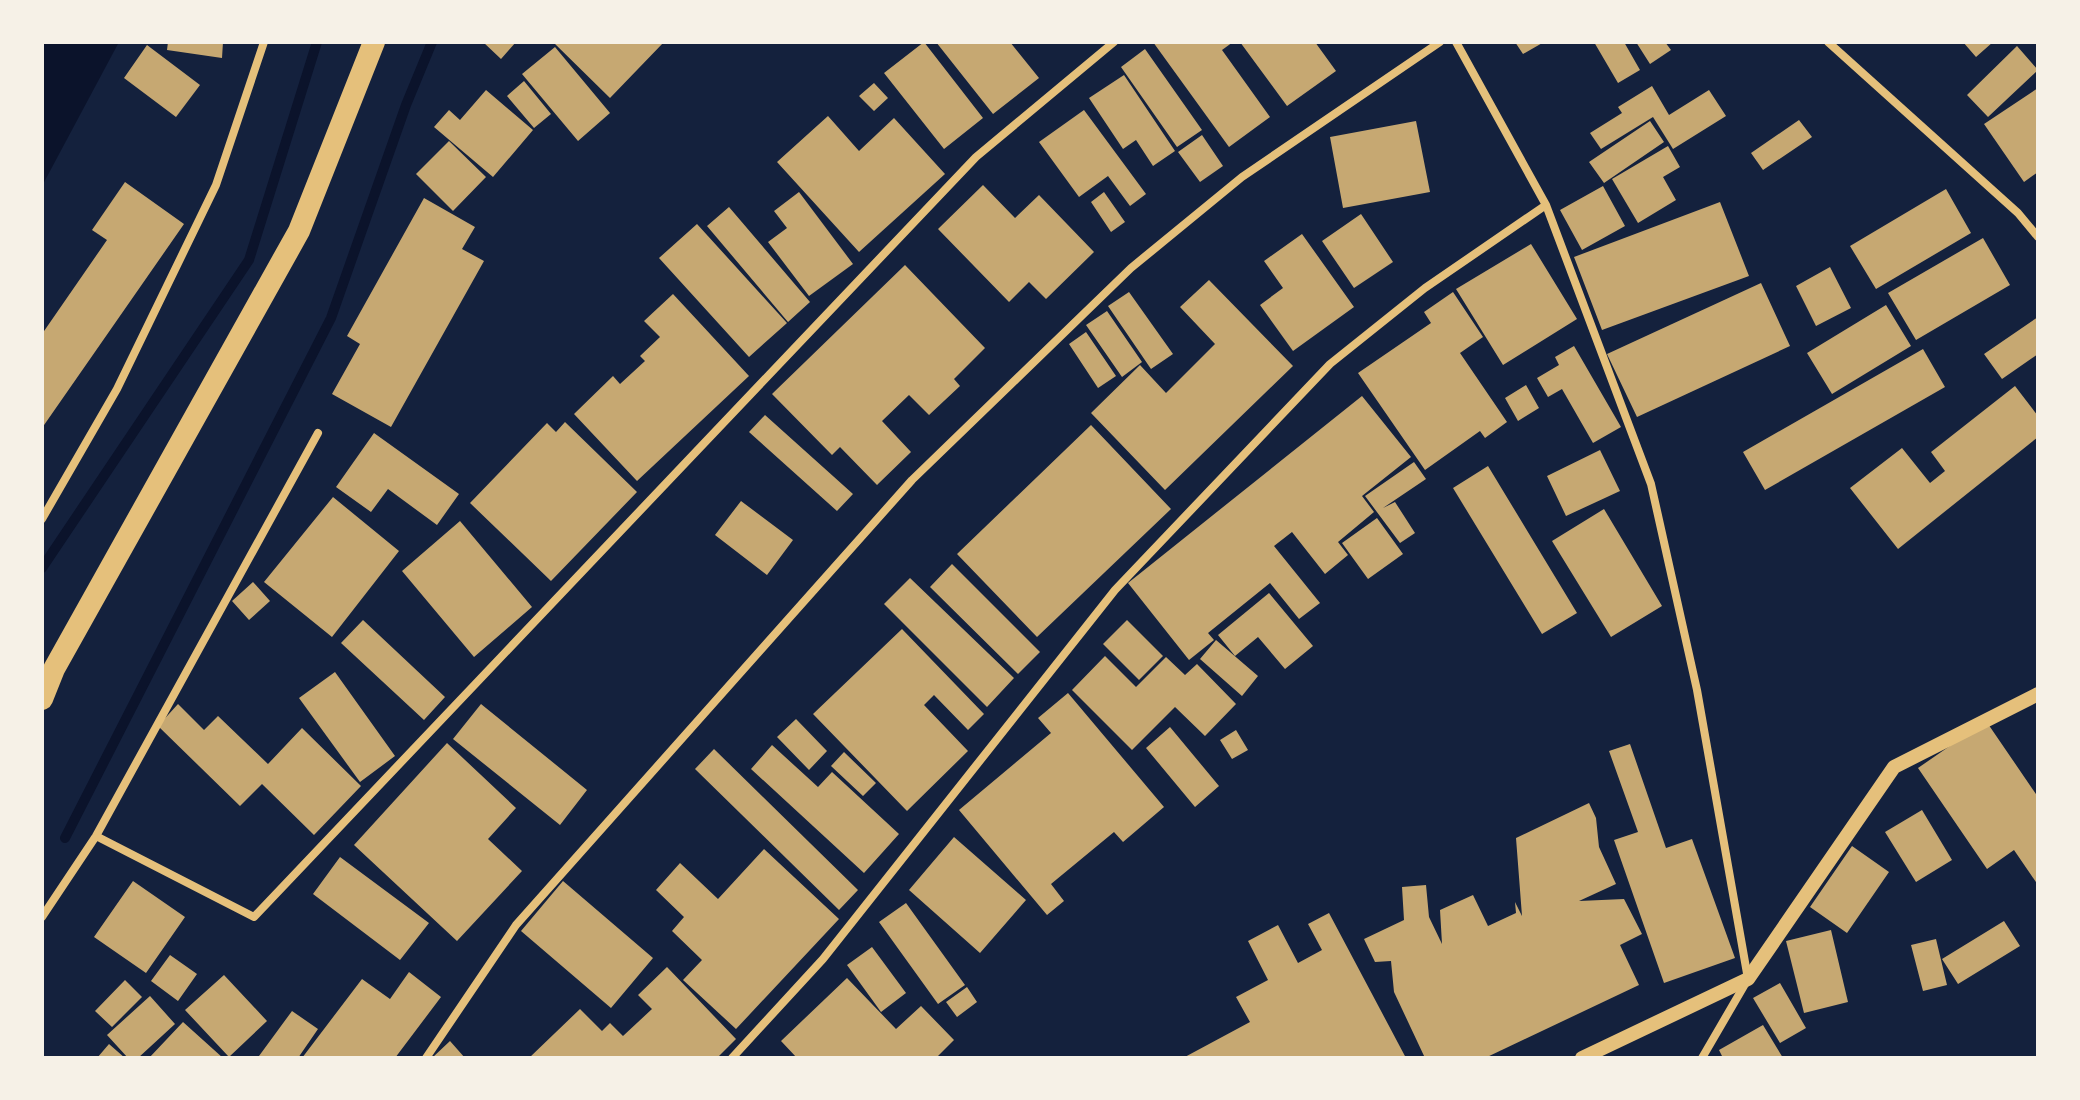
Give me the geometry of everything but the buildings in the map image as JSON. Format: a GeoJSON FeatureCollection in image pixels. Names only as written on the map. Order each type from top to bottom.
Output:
{"type":"FeatureCollection","features":[{"type":"Feature","properties":{"kind":"highway"},"geometry":{"type":"LineString","coordinates":[[42,699],[54,669],[299,231],[374,42]]}},
{"type":"Feature","properties":{"kind":"street"},"geometry":{"type":"LineString","coordinates":[[42,519],[117,389],[216,185],[264,42]]}},
{"type":"Feature","properties":{"kind":"street"},"geometry":{"type":"LineString","coordinates":[[96,836],[254,917],[976,157],[1114,42]]}},
{"type":"Feature","properties":{"kind":"street"},"geometry":{"type":"LineString","coordinates":[[426,1058],[516,925],[912,480],[1156,248],[1242,177],[1440,42]]}},
{"type":"Feature","properties":{"kind":"street"},"geometry":{"type":"LineString","coordinates":[[1456,42],[1546,205],[1651,484],[1697,690],[1748,979]]}},
{"type":"Feature","properties":{"kind":"street"},"geometry":{"type":"LineString","coordinates":[[1828,42],[2018,213],[2038,237]]}},
{"type":"Feature","properties":{"kind":"street"},"geometry":{"type":"LineString","coordinates":[[732,1058],[823,959],[1115,590],[1319,375],[1425,288],[1546,205]]}},
{"type":"Feature","properties":{"kind":"street"},"geometry":{"type":"LineString","coordinates":[[42,917],[96,836],[318,433]]}},
{"type":"Feature","properties":{"kind":"street"},"geometry":{"type":"LineString","coordinates":[[1702,1058],[1748,979],[1894,767],[2038,694]]}},
{"type":"Feature","properties":{"kind":"street"},"geometry":{"type":"LineString","coordinates":[[1582,1058],[1748,979]]}},
{"type":"Feature","properties":{"kind":"water"},"geometry":{"type":"Polygon","coordinates":[[[42,42],[119,42],[42,186],[42,42]]]}},
{"type":"Feature","properties":{"kind":"waterway"},"geometry":{"type":"LineString","coordinates":[[42,568],[249,260],[317,42]]}},
{"type":"Feature","properties":{"kind":"waterway"},"geometry":{"type":"LineString","coordinates":[[65,838],[331,318],[406,105],[432,42]]}}]}
